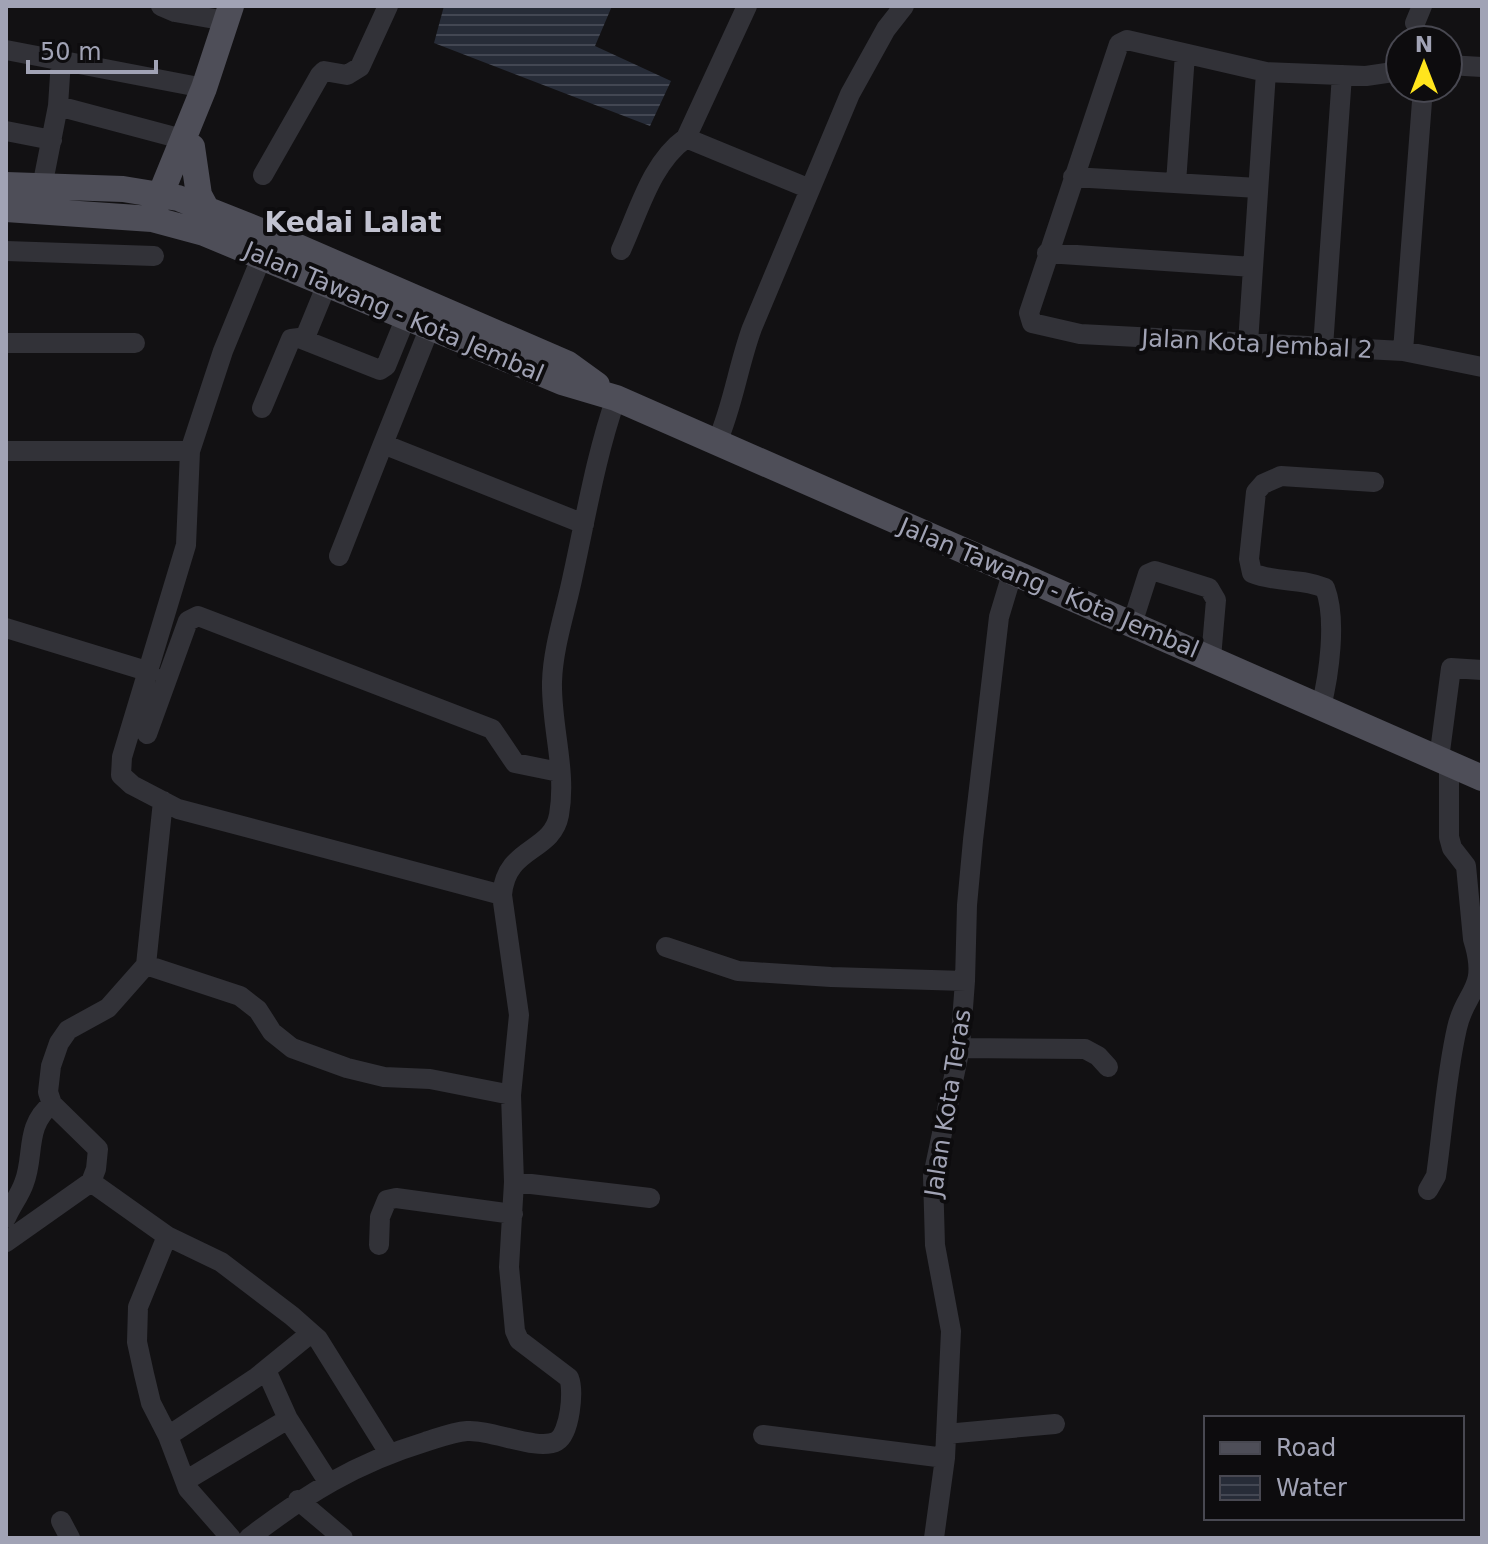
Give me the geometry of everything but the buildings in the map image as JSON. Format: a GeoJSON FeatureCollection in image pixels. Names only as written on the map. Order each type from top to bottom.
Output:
{"type":"FeatureCollection","features":[{"type":"Feature","properties":{"kind":"main road"},"geometry":{"type":"LineString","coordinates":[[166,209],[184,144],[228,13]]}},
{"type":"Feature","properties":{"kind":"main road"},"geometry":{"type":"LineString","coordinates":[[6,185],[123,189],[136,184],[166,163],[184,144]]}},
{"type":"Feature","properties":{"kind":"main road"},"geometry":{"type":"LineString","coordinates":[[184,144],[206,208]]}},
{"type":"Feature","properties":{"kind":"main road"},"geometry":{"type":"LineString","coordinates":[[123,189],[166,209]]}},
{"type":"Feature","properties":{"kind":"main road","name":"Jalan Tawang - Kota Jembal"},"geometry":{"type":"LineString","coordinates":[[166,209],[206,208],[568,364],[616,398]]}},
{"type":"Feature","properties":{"kind":"main road"},"geometry":{"type":"LineString","coordinates":[[6,209],[166,209]]}},
{"type":"Feature","properties":{"kind":"main road","name":"Jalan Tawang - Kota Jembal"},"geometry":{"type":"LineString","coordinates":[[166,209],[327,284],[562,382],[616,398],[1482,778]]}},
{"type":"Feature","properties":{"kind":"street"},"geometry":{"type":"LineString","coordinates":[[161,6],[175,12],[228,13]]}},
{"type":"Feature","properties":{"kind":"street"},"geometry":{"type":"LineString","coordinates":[[263,175],[320,75],[331,71],[347,75],[360,67],[388,6]]}},
{"type":"Feature","properties":{"kind":"street"},"geometry":{"type":"LineString","coordinates":[[621,250],[661,162],[686,138],[747,6]]}},
{"type":"Feature","properties":{"kind":"street"},"geometry":{"type":"LineString","coordinates":[[717,442],[730,409],[741,357],[752,328],[850,94],[886,29],[904,6]]}},
{"type":"Feature","properties":{"kind":"street"},"geometry":{"type":"LineString","coordinates":[[1253,267],[1047,253],[1119,44],[1127,40],[1266,72],[1366,76],[1384,73]]}},
{"type":"Feature","properties":{"kind":"street"},"geometry":{"type":"LineString","coordinates":[[6,50],[204,88]]}},
{"type":"Feature","properties":{"kind":"street"},"geometry":{"type":"LineString","coordinates":[[1176,183],[1185,54]]}},
{"type":"Feature","properties":{"kind":"street"},"geometry":{"type":"LineString","coordinates":[[42,187],[58,106],[61,60]]}},
{"type":"Feature","properties":{"kind":"street"},"geometry":{"type":"LineString","coordinates":[[1248,343],[1266,72]]}},
{"type":"Feature","properties":{"kind":"street"},"geometry":{"type":"LineString","coordinates":[[1323,347],[1342,75]]}},
{"type":"Feature","properties":{"kind":"street"},"geometry":{"type":"LineString","coordinates":[[1403,351],[1422,104]]}},
{"type":"Feature","properties":{"kind":"street"},"geometry":{"type":"LineString","coordinates":[[58,106],[184,144]]}},
{"type":"Feature","properties":{"kind":"street"},"geometry":{"type":"LineString","coordinates":[[6,131],[52,140]]}},
{"type":"Feature","properties":{"kind":"street"},"geometry":{"type":"LineString","coordinates":[[686,138],[810,189]]}},
{"type":"Feature","properties":{"kind":"street"},"geometry":{"type":"LineString","coordinates":[[1073,177],[1258,188]]}},
{"type":"Feature","properties":{"kind":"street"},"geometry":{"type":"LineString","coordinates":[[6,251],[154,256]]}},
{"type":"Feature","properties":{"kind":"street","name":"Jalan Kota Jembal 2"},"geometry":{"type":"LineString","coordinates":[[1047,253],[1030,303],[1032,323],[1080,334],[1403,351],[1482,367]]}},
{"type":"Feature","properties":{"kind":"street"},"geometry":{"type":"LineString","coordinates":[[147,734],[186,545],[190,451],[223,351],[262,256]]}},
{"type":"Feature","properties":{"kind":"street"},"geometry":{"type":"LineString","coordinates":[[304,340],[327,284]]}},
{"type":"Feature","properties":{"kind":"street"},"geometry":{"type":"LineString","coordinates":[[262,408],[289,343],[295,338],[380,370],[386,366],[406,317]]}},
{"type":"Feature","properties":{"kind":"street"},"geometry":{"type":"LineString","coordinates":[[339,556],[430,327]]}},
{"type":"Feature","properties":{"kind":"street"},"geometry":{"type":"LineString","coordinates":[[6,343],[135,343]]}},
{"type":"Feature","properties":{"kind":"street"},"geometry":{"type":"LineString","coordinates":[[249,1538],[298,1500],[389,1453],[467,1431],[541,1444],[559,1440],[565,1433],[573,1393],[569,1378],[519,1340],[515,1331],[509,1267],[514,1182],[511,1095],[519,1015],[502,895],[503,881],[510,867],[520,856],[541,843],[555,828],[559,815],[553,670],[601,449],[616,398]]}},
{"type":"Feature","properties":{"kind":"street"},"geometry":{"type":"LineString","coordinates":[[383,444],[584,524]]}},
{"type":"Feature","properties":{"kind":"street"},"geometry":{"type":"LineString","coordinates":[[6,451],[190,451]]}},
{"type":"Feature","properties":{"kind":"street"},"geometry":{"type":"LineString","coordinates":[[1321,707],[1330,651],[1329,599],[1325,588],[1315,583],[1266,579],[1252,573],[1249,559],[1256,492],[1263,484],[1281,476],[1374,482]]}},
{"type":"Feature","properties":{"kind":"street"},"geometry":{"type":"LineString","coordinates":[[1132,624],[1148,574],[1155,571],[1209,588],[1216,600],[1211,658]]}},
{"type":"Feature","properties":{"kind":"street","name":"Jalan Kota Teras"},"geometry":{"type":"LineString","coordinates":[[934,1538],[945,1458],[951,1331],[944,1280],[935,1245],[933,1176],[960,1048],[973,840],[999,617],[1012,574]]}},
{"type":"Feature","properties":{"kind":"street"},"geometry":{"type":"LineString","coordinates":[[502,895],[178,809],[132,785],[121,775],[122,757],[150,672],[188,621],[198,616],[492,729],[515,763],[559,772]]}},
{"type":"Feature","properties":{"kind":"street"},"geometry":{"type":"LineString","coordinates":[[6,628],[150,672]]}},
{"type":"Feature","properties":{"kind":"street"},"geometry":{"type":"LineString","coordinates":[[1428,1190],[1436,1176],[1457,1026],[1477,986],[1480,972],[1466,866],[1452,848],[1449,837],[1444,761],[1451,668],[1482,670]]}},
{"type":"Feature","properties":{"kind":"street"},"geometry":{"type":"LineString","coordinates":[[6,1242],[91,1182],[98,1149],[52,1104],[48,1092],[51,1066],[59,1043],[76,1024],[108,1008],[146,965],[163,801]]}},
{"type":"Feature","properties":{"kind":"street"},"geometry":{"type":"LineString","coordinates":[[666,947],[738,971],[965,981]]}},
{"type":"Feature","properties":{"kind":"street"},"geometry":{"type":"LineString","coordinates":[[146,965],[240,996],[258,1010],[272,1032],[292,1048],[347,1068],[384,1077],[430,1079],[511,1095]]}},
{"type":"Feature","properties":{"kind":"street"},"geometry":{"type":"LineString","coordinates":[[960,1048],[1085,1049],[1098,1056],[1108,1067]]}},
{"type":"Feature","properties":{"kind":"street"},"geometry":{"type":"LineString","coordinates":[[6,1218],[24,1184],[30,1144],[37,1125],[44,1111],[52,1104]]}},
{"type":"Feature","properties":{"kind":"street"},"geometry":{"type":"LineString","coordinates":[[91,1182],[167,1236],[221,1262],[318,1339],[389,1453]]}},
{"type":"Feature","properties":{"kind":"street"},"geometry":{"type":"LineString","coordinates":[[514,1182],[650,1198]]}},
{"type":"Feature","properties":{"kind":"street"},"geometry":{"type":"LineString","coordinates":[[379,1245],[380,1217],[387,1200],[396,1198],[513,1214]]}},
{"type":"Feature","properties":{"kind":"street"},"geometry":{"type":"LineString","coordinates":[[167,1236],[138,1307],[137,1342],[151,1403],[168,1436],[188,1489],[231,1538]]}},
{"type":"Feature","properties":{"kind":"street"},"geometry":{"type":"LineString","coordinates":[[168,1436],[266,1370],[311,1333]]}},
{"type":"Feature","properties":{"kind":"street"},"geometry":{"type":"LineString","coordinates":[[266,1370],[288,1419],[329,1483]]}},
{"type":"Feature","properties":{"kind":"street"},"geometry":{"type":"LineString","coordinates":[[185,1481],[288,1419]]}},
{"type":"Feature","properties":{"kind":"street"},"geometry":{"type":"LineString","coordinates":[[946,1434],[1055,1424]]}},
{"type":"Feature","properties":{"kind":"street"},"geometry":{"type":"LineString","coordinates":[[763,1435],[945,1458]]}},
{"type":"Feature","properties":{"kind":"street"},"geometry":{"type":"LineString","coordinates":[[298,1500],[343,1538]]}},
{"type":"Feature","properties":{"kind":"water"},"geometry":{"type":"Polygon","coordinates":[[[444,6],[612,6],[595,46],[671,81],[650,126],[434,43],[444,6]]]}},
{"type":"Feature","properties":{"kind":"district","name":"Kedai Lalat"},"geometry":{"type":"Point","coordinates":[353,222]}}]}
